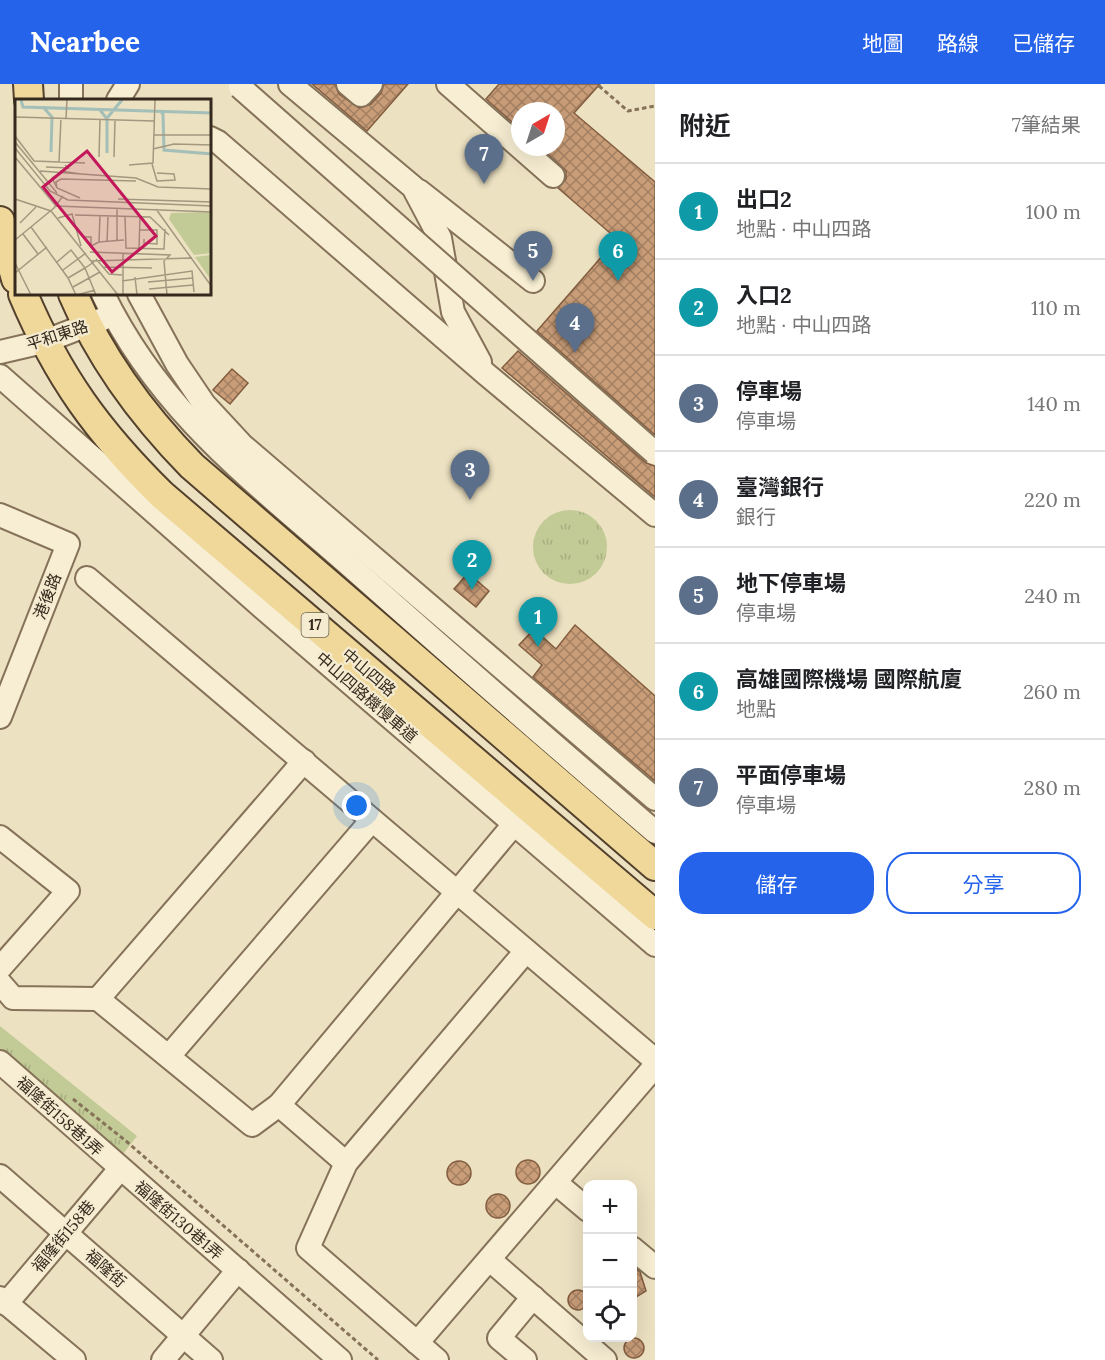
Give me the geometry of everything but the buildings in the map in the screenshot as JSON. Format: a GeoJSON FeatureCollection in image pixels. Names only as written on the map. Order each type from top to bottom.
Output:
{"type":"FeatureCollection","features":[{"type":"Feature","properties":{"kind":"main road"},"geometry":{"type":"LineString","coordinates":[[28,84],[29,99]]}},
{"type":"Feature","properties":{"kind":"main road"},"geometry":{"type":"LineString","coordinates":[[0,221],[15,275]]}},
{"type":"Feature","properties":{"kind":"main road","name":"中山四路"},"geometry":{"type":"LineString","coordinates":[[24,296],[43,342],[87,412],[118,451],[162,495],[655,915]]}},
{"type":"Feature","properties":{"kind":"main road","name":"17"},"geometry":{"type":"LineString","coordinates":[[74,296],[87,326],[126,390],[157,430],[192,466],[655,866]]}},
{"type":"Feature","properties":{"kind":"street"},"geometry":{"type":"LineString","coordinates":[[119,99],[128,84]]}},
{"type":"Feature","properties":{"kind":"street"},"geometry":{"type":"LineString","coordinates":[[290,84],[413,187],[533,281]]}},
{"type":"Feature","properties":{"kind":"street"},"geometry":{"type":"LineString","coordinates":[[348,84],[361,95],[371,84]]}},
{"type":"Feature","properties":{"kind":"street"},"geometry":{"type":"LineString","coordinates":[[448,84],[553,176]]}},
{"type":"Feature","properties":{"kind":"street"},"geometry":{"type":"LineString","coordinates":[[238,86],[655,453]]}},
{"type":"Feature","properties":{"kind":"street"},"geometry":{"type":"LineString","coordinates":[[212,139],[486,374],[655,515]]}},
{"type":"Feature","properties":{"kind":"street"},"geometry":{"type":"LineString","coordinates":[[413,187],[440,237],[453,312],[486,374]]}},
{"type":"Feature","properties":{"kind":"street"},"geometry":{"type":"LineString","coordinates":[[140,296],[177,364],[204,404],[242,445],[655,799]]}},
{"type":"Feature","properties":{"kind":"street"},"geometry":{"type":"LineString","coordinates":[[107,304],[150,375],[220,453],[655,832]]}},
{"type":"Feature","properties":{"kind":"street","name":"平和東路"},"geometry":{"type":"LineString","coordinates":[[0,352],[43,342],[87,326],[107,304]]}},
{"type":"Feature","properties":{"kind":"street","name":"中山四路機慢車道"},"geometry":{"type":"LineString","coordinates":[[0,376],[263,608],[655,945]]}},
{"type":"Feature","properties":{"kind":"street","name":"港後路"},"geometry":{"type":"LineString","coordinates":[[0,515],[68,544],[0,717]]}},
{"type":"Feature","properties":{"kind":"street"},"geometry":{"type":"LineString","coordinates":[[87,578],[655,1060]]}},
{"type":"Feature","properties":{"kind":"street"},"geometry":{"type":"LineString","coordinates":[[98,999],[303,760]]}},
{"type":"Feature","properties":{"kind":"street"},"geometry":{"type":"LineString","coordinates":[[169,1056],[372,820]]}},
{"type":"Feature","properties":{"kind":"street"},"geometry":{"type":"LineString","coordinates":[[0,983],[13,998],[98,999],[252,1125],[279,1105],[516,824]]}},
{"type":"Feature","properties":{"kind":"street"},"geometry":{"type":"LineString","coordinates":[[0,837],[68,891],[0,968]]}},
{"type":"Feature","properties":{"kind":"street"},"geometry":{"type":"LineString","coordinates":[[437,1360],[308,1248],[346,1163],[526,951]]}},
{"type":"Feature","properties":{"kind":"street","name":"福隆街158巷1弄"},"geometry":{"type":"LineString","coordinates":[[0,1062],[120,1169]]}},
{"type":"Feature","properties":{"kind":"street"},"geometry":{"type":"LineString","coordinates":[[417,1343],[655,1066]]}},
{"type":"Feature","properties":{"kind":"street"},"geometry":{"type":"LineString","coordinates":[[279,1105],[346,1163]]}},
{"type":"Feature","properties":{"kind":"street","name":"福隆街158巷"},"geometry":{"type":"LineString","coordinates":[[3,1301],[66,1233],[120,1169]]}},
{"type":"Feature","properties":{"kind":"street","name":"福隆街130巷1弄"},"geometry":{"type":"LineString","coordinates":[[120,1169],[340,1360]]}},
{"type":"Feature","properties":{"kind":"street","name":"福隆街"},"geometry":{"type":"LineString","coordinates":[[0,1176],[211,1360]]}},
{"type":"Feature","properties":{"kind":"street"},"geometry":{"type":"LineString","coordinates":[[556,1183],[583,1206]]}},
{"type":"Feature","properties":{"kind":"street"},"geometry":{"type":"LineString","coordinates":[[637,1251],[655,1267]]}},
{"type":"Feature","properties":{"kind":"street"},"geometry":{"type":"LineString","coordinates":[[490,1260],[605,1360]]}},
{"type":"Feature","properties":{"kind":"street"},"geometry":{"type":"LineString","coordinates":[[163,1360],[238,1270]]}},
{"type":"Feature","properties":{"kind":"street"},"geometry":{"type":"LineString","coordinates":[[525,1360],[499,1338],[533,1298]]}},
{"type":"Feature","properties":{"kind":"street"},"geometry":{"type":"LineString","coordinates":[[3,1301],[74,1360]]}},
{"type":"Feature","properties":{"kind":"path"},"geometry":{"type":"LineString","coordinates":[[598,86],[628,111],[655,106]]}},
{"type":"Feature","properties":{"kind":"path"},"geometry":{"type":"LineString","coordinates":[[71,1097],[126,1141],[378,1360]]}},
{"type":"Feature","properties":{"kind":"green space"},"geometry":{"type":"Polygon","coordinates":[[[570,510],[591,516],[601,526],[607,547],[601,568],[591,578],[570,584],[549,578],[539,568],[533,547],[539,526],[549,516],[570,510]]]}},
{"type":"Feature","properties":{"kind":"green space"},"geometry":{"type":"Polygon","coordinates":[[[0,1026],[137,1136],[123,1154],[0,1052],[0,1026]]]}},
{"type":"Feature","properties":{"kind":"place","name":"平面停車場"},"geometry":{"type":"Point","coordinates":[484,184]}},
{"type":"Feature","properties":{"kind":"place","name":"地下停車場"},"geometry":{"type":"Point","coordinates":[533,281]}},
{"type":"Feature","properties":{"kind":"place","name":"高雄國際機場 國際航廈"},"geometry":{"type":"Point","coordinates":[618,281]}},
{"type":"Feature","properties":{"kind":"place","name":"臺灣銀行"},"geometry":{"type":"Point","coordinates":[575,353]}},
{"type":"Feature","properties":{"kind":"place","name":"停車場"},"geometry":{"type":"Point","coordinates":[470,500]}},
{"type":"Feature","properties":{"kind":"place","name":"入口2"},"geometry":{"type":"Point","coordinates":[472,590]}},
{"type":"Feature","properties":{"kind":"place","name":"出口2"},"geometry":{"type":"Point","coordinates":[538,647]}}]}
